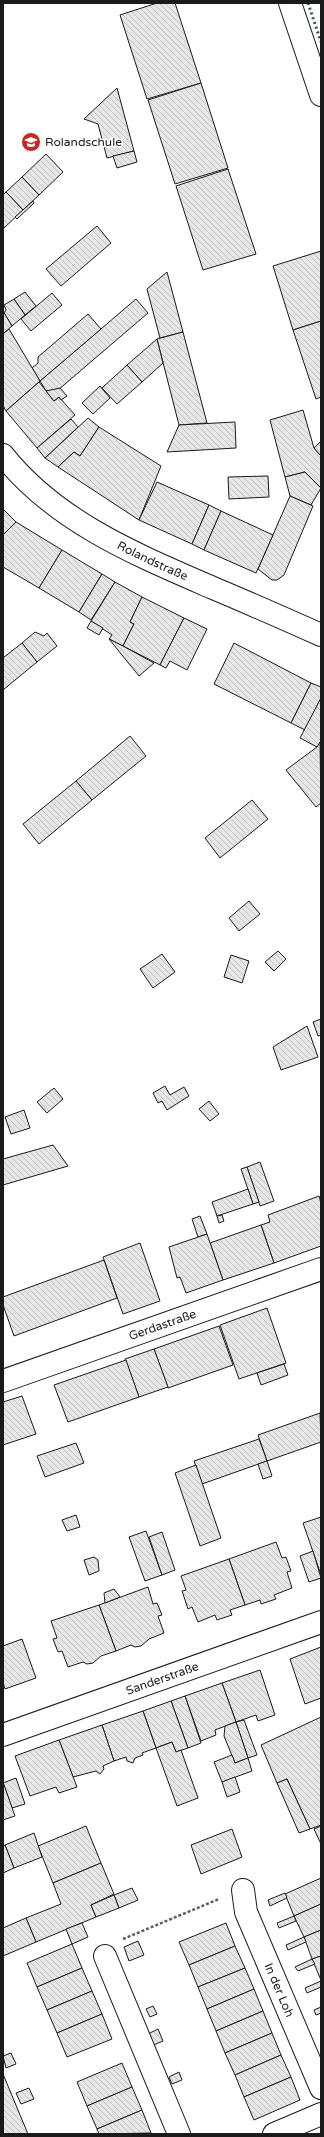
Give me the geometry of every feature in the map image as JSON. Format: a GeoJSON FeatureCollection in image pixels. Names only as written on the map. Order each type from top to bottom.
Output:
{"type":"FeatureCollection","features":[{"type":"Feature","properties":{"kind":"street"},"geometry":{"type":"LineString","coordinates":[[290,3],[321,95]]}},
{"type":"Feature","properties":{"kind":"street","name":"Rolandstraße"},"geometry":{"type":"LineString","coordinates":[[3,455],[31,485],[51,502],[106,539],[160,565],[321,635]]}},
{"type":"Feature","properties":{"kind":"street","name":"Gerdastraße"},"geometry":{"type":"LineString","coordinates":[[3,1381],[321,1270]]}},
{"type":"Feature","properties":{"kind":"street","name":"Sanderstraße"},"geometry":{"type":"LineString","coordinates":[[3,1735],[321,1622]]}},
{"type":"Feature","properties":{"kind":"street","name":"In der Loh"},"geometry":{"type":"LineString","coordinates":[[243,1890],[246,1912],[321,2088]]}},
{"type":"Feature","properties":{"kind":"street"},"geometry":{"type":"LineString","coordinates":[[105,1956],[179,2134]]}},
{"type":"Feature","properties":{"kind":"street"},"geometry":{"type":"LineString","coordinates":[[274,2134],[321,2114]]}},
{"type":"Feature","properties":{"kind":"path"},"geometry":{"type":"LineString","coordinates":[[105,1956],[106,1950],[110,1944],[243,1890]]}},
{"type":"Feature","properties":{"kind":"building"},"geometry":{"type":"Polygon","coordinates":[[[157,3],[175,3],[201,83],[147,99],[120,15],[157,3]]]}},
{"type":"Feature","properties":{"kind":"building"},"geometry":{"type":"Polygon","coordinates":[[[201,83],[228,168],[175,184],[148,100],[201,83]]]}},
{"type":"Feature","properties":{"kind":"building"},"geometry":{"type":"Polygon","coordinates":[[[117,88],[134,151],[107,158],[98,124],[84,119],[117,88]]]}},
{"type":"Feature","properties":{"kind":"building"},"geometry":{"type":"Polygon","coordinates":[[[134,151],[137,162],[117,168],[113,156],[134,151]]]}},
{"type":"Feature","properties":{"kind":"building"},"geometry":{"type":"Polygon","coordinates":[[[46,154],[63,172],[39,195],[22,177],[46,154]]]}},
{"type":"Feature","properties":{"kind":"building"},"geometry":{"type":"Polygon","coordinates":[[[228,169],[256,254],[203,270],[176,186],[228,169]]]}},
{"type":"Feature","properties":{"kind":"building"},"geometry":{"type":"Polygon","coordinates":[[[22,177],[39,195],[23,210],[6,192],[22,177]]]}},
{"type":"Feature","properties":{"kind":"building"},"geometry":{"type":"Polygon","coordinates":[[[6,192],[23,210],[3,229],[3,195],[6,192]]]}},
{"type":"Feature","properties":{"kind":"building"},"geometry":{"type":"Polygon","coordinates":[[[33,201],[34,203],[17,219],[15,217],[33,201]]]}},
{"type":"Feature","properties":{"kind":"building"},"geometry":{"type":"Polygon","coordinates":[[[97,226],[111,243],[61,286],[46,269],[97,226]]]}},
{"type":"Feature","properties":{"kind":"building"},"geometry":{"type":"Polygon","coordinates":[[[321,251],[321,321],[293,330],[273,266],[321,251]]]}},
{"type":"Feature","properties":{"kind":"building"},"geometry":{"type":"Polygon","coordinates":[[[167,272],[183,332],[160,338],[147,289],[167,272]]]}},
{"type":"Feature","properties":{"kind":"building"},"geometry":{"type":"Polygon","coordinates":[[[25,292],[36,306],[25,315],[14,299],[25,292]]]}},
{"type":"Feature","properties":{"kind":"building"},"geometry":{"type":"Polygon","coordinates":[[[52,293],[62,305],[31,331],[21,319],[52,293]]]}},
{"type":"Feature","properties":{"kind":"building"},"geometry":{"type":"Polygon","coordinates":[[[14,299],[25,315],[12,326],[4,313],[6,310],[4,305],[14,299]]]}},
{"type":"Feature","properties":{"kind":"building"},"geometry":{"type":"Polygon","coordinates":[[[136,299],[148,313],[58,390],[46,391],[40,381],[136,299]]]}},
{"type":"Feature","properties":{"kind":"building"},"geometry":{"type":"Polygon","coordinates":[[[3,311],[12,326],[3,334],[3,311]]]}},
{"type":"Feature","properties":{"kind":"building"},"geometry":{"type":"Polygon","coordinates":[[[88,314],[101,329],[40,381],[32,368],[38,363],[38,357],[88,314]]]}},
{"type":"Feature","properties":{"kind":"building"},"geometry":{"type":"Polygon","coordinates":[[[321,321],[321,397],[316,399],[293,330],[321,321]]]}},
{"type":"Feature","properties":{"kind":"building"},"geometry":{"type":"Polygon","coordinates":[[[9,329],[40,381],[6,411],[3,406],[3,334],[9,329]]]}},
{"type":"Feature","properties":{"kind":"building"},"geometry":{"type":"Polygon","coordinates":[[[183,332],[207,423],[179,425],[157,339],[183,332]]]}},
{"type":"Feature","properties":{"kind":"building"},"geometry":{"type":"Polygon","coordinates":[[[157,339],[163,363],[142,382],[127,365],[157,339]]]}},
{"type":"Feature","properties":{"kind":"building"},"geometry":{"type":"Polygon","coordinates":[[[127,365],[142,382],[117,404],[102,388],[127,365]]]}},
{"type":"Feature","properties":{"kind":"building"},"geometry":{"type":"Polygon","coordinates":[[[39,382],[54,401],[59,397],[75,415],[37,448],[6,411],[39,382]]]}},
{"type":"Feature","properties":{"kind":"building"},"geometry":{"type":"Polygon","coordinates":[[[100,386],[110,398],[93,414],[82,403],[100,386]]]}},
{"type":"Feature","properties":{"kind":"building"},"geometry":{"type":"Polygon","coordinates":[[[60,388],[67,396],[61,400],[59,397],[54,401],[46,391],[60,388]]]}},
{"type":"Feature","properties":{"kind":"building"},"geometry":{"type":"Polygon","coordinates":[[[303,410],[314,448],[321,456],[321,488],[305,472],[285,477],[270,420],[303,410]]]}},
{"type":"Feature","properties":{"kind":"building"},"geometry":{"type":"Polygon","coordinates":[[[88,418],[99,427],[80,456],[74,452],[58,467],[45,458],[88,418]]]}},
{"type":"Feature","properties":{"kind":"building"},"geometry":{"type":"Polygon","coordinates":[[[71,419],[78,427],[45,458],[37,448],[71,419]]]}},
{"type":"Feature","properties":{"kind":"building"},"geometry":{"type":"Polygon","coordinates":[[[235,422],[236,448],[167,452],[179,425],[235,422]]]}},
{"type":"Feature","properties":{"kind":"building"},"geometry":{"type":"Polygon","coordinates":[[[99,427],[161,466],[139,520],[58,467],[74,452],[80,456],[99,427]]]}},
{"type":"Feature","properties":{"kind":"building"},"geometry":{"type":"Polygon","coordinates":[[[321,441],[321,456],[314,448],[321,441]]]}},
{"type":"Feature","properties":{"kind":"building"},"geometry":{"type":"Polygon","coordinates":[[[305,472],[321,488],[311,505],[290,496],[285,477],[305,472]]]}},
{"type":"Feature","properties":{"kind":"building"},"geometry":{"type":"Polygon","coordinates":[[[268,476],[269,497],[229,499],[228,477],[268,476]]]}},
{"type":"Feature","properties":{"kind":"building"},"geometry":{"type":"Polygon","coordinates":[[[157,482],[209,505],[192,544],[139,520],[157,482]]]}},
{"type":"Feature","properties":{"kind":"building"},"geometry":{"type":"Polygon","coordinates":[[[290,496],[313,506],[284,575],[277,580],[272,580],[258,569],[290,496]]]}},
{"type":"Feature","properties":{"kind":"building"},"geometry":{"type":"Polygon","coordinates":[[[209,505],[221,511],[204,550],[192,544],[209,505]]]}},
{"type":"Feature","properties":{"kind":"building"},"geometry":{"type":"Polygon","coordinates":[[[3,509],[16,522],[3,535],[3,509]]]}},
{"type":"Feature","properties":{"kind":"building"},"geometry":{"type":"Polygon","coordinates":[[[221,511],[273,535],[256,573],[204,550],[221,511]]]}},
{"type":"Feature","properties":{"kind":"building"},"geometry":{"type":"Polygon","coordinates":[[[16,522],[62,550],[39,588],[3,567],[3,535],[16,522]]]}},
{"type":"Feature","properties":{"kind":"building"},"geometry":{"type":"Polygon","coordinates":[[[62,550],[102,574],[79,612],[39,588],[62,550]]]}},
{"type":"Feature","properties":{"kind":"building"},"geometry":{"type":"Polygon","coordinates":[[[102,574],[115,582],[91,620],[79,612],[102,574]]]}},
{"type":"Feature","properties":{"kind":"building"},"geometry":{"type":"Polygon","coordinates":[[[115,582],[142,597],[130,622],[134,624],[123,646],[109,639],[112,635],[91,621],[115,582]]]}},
{"type":"Feature","properties":{"kind":"building"},"geometry":{"type":"Polygon","coordinates":[[[142,597],[184,618],[160,665],[123,646],[134,624],[130,622],[142,597]]]}},
{"type":"Feature","properties":{"kind":"building"},"geometry":{"type":"Polygon","coordinates":[[[184,618],[207,629],[187,670],[170,661],[166,668],[160,665],[184,618]]]}},
{"type":"Feature","properties":{"kind":"building"},"geometry":{"type":"Polygon","coordinates":[[[91,621],[103,628],[99,635],[87,628],[91,621]]]}},
{"type":"Feature","properties":{"kind":"building"},"geometry":{"type":"Polygon","coordinates":[[[35,632],[44,636],[47,633],[57,646],[37,662],[22,643],[35,632]]]}},
{"type":"Feature","properties":{"kind":"building"},"geometry":{"type":"Polygon","coordinates":[[[109,639],[123,646],[154,663],[139,676],[109,639]]]}},
{"type":"Feature","properties":{"kind":"building"},"geometry":{"type":"Polygon","coordinates":[[[22,643],[37,662],[3,690],[3,658],[22,643]]]}},
{"type":"Feature","properties":{"kind":"building"},"geometry":{"type":"Polygon","coordinates":[[[234,643],[311,683],[291,723],[214,684],[234,643]]]}},
{"type":"Feature","properties":{"kind":"building"},"geometry":{"type":"Polygon","coordinates":[[[311,683],[321,687],[321,698],[305,730],[291,723],[311,683]]]}},
{"type":"Feature","properties":{"kind":"building"},"geometry":{"type":"Polygon","coordinates":[[[321,698],[321,743],[317,747],[300,738],[321,698]]]}},
{"type":"Feature","properties":{"kind":"building"},"geometry":{"type":"Polygon","coordinates":[[[130,736],[146,756],[92,800],[76,781],[130,736]]]}},
{"type":"Feature","properties":{"kind":"building"},"geometry":{"type":"Polygon","coordinates":[[[320,742],[321,803],[316,807],[286,770],[317,747],[320,742]]]}},
{"type":"Feature","properties":{"kind":"building"},"geometry":{"type":"Polygon","coordinates":[[[76,781],[92,800],[39,844],[23,824],[76,781]]]}},
{"type":"Feature","properties":{"kind":"building"},"geometry":{"type":"Polygon","coordinates":[[[252,800],[268,819],[220,858],[205,838],[252,800]]]}},
{"type":"Feature","properties":{"kind":"building"},"geometry":{"type":"Polygon","coordinates":[[[249,901],[260,914],[239,931],[229,918],[249,901]]]}},
{"type":"Feature","properties":{"kind":"building"},"geometry":{"type":"Polygon","coordinates":[[[278,951],[286,959],[274,971],[265,962],[278,951]]]}},
{"type":"Feature","properties":{"kind":"building"},"geometry":{"type":"Polygon","coordinates":[[[162,954],[175,972],[153,988],[140,969],[162,954]]]}},
{"type":"Feature","properties":{"kind":"building"},"geometry":{"type":"Polygon","coordinates":[[[231,955],[249,961],[242,983],[224,977],[231,955]]]}},
{"type":"Feature","properties":{"kind":"building"},"geometry":{"type":"Polygon","coordinates":[[[321,1019],[321,1035],[318,1036],[313,1022],[321,1019]]]}},
{"type":"Feature","properties":{"kind":"building"},"geometry":{"type":"Polygon","coordinates":[[[307,1026],[318,1057],[281,1070],[273,1047],[307,1026]]]}},
{"type":"Feature","properties":{"kind":"building"},"geometry":{"type":"Polygon","coordinates":[[[165,1086],[170,1095],[184,1087],[189,1096],[167,1110],[162,1101],[158,1103],[153,1093],[165,1086]]]}},
{"type":"Feature","properties":{"kind":"building"},"geometry":{"type":"Polygon","coordinates":[[[54,1088],[63,1099],[47,1113],[37,1102],[54,1088]]]}},
{"type":"Feature","properties":{"kind":"building"},"geometry":{"type":"Polygon","coordinates":[[[209,1101],[219,1114],[210,1121],[199,1109],[209,1101]]]}},
{"type":"Feature","properties":{"kind":"building"},"geometry":{"type":"Polygon","coordinates":[[[24,1110],[30,1128],[11,1134],[5,1117],[24,1110]]]}},
{"type":"Feature","properties":{"kind":"building"},"geometry":{"type":"Polygon","coordinates":[[[53,1145],[68,1166],[3,1185],[3,1159],[53,1145]]]}},
{"type":"Feature","properties":{"kind":"building"},"geometry":{"type":"Polygon","coordinates":[[[260,1162],[274,1201],[260,1206],[247,1167],[260,1162]]]}},
{"type":"Feature","properties":{"kind":"building"},"geometry":{"type":"Polygon","coordinates":[[[247,1167],[259,1202],[253,1204],[241,1169],[247,1167]]]}},
{"type":"Feature","properties":{"kind":"building"},"geometry":{"type":"Polygon","coordinates":[[[248,1189],[253,1204],[217,1216],[212,1202],[248,1189]]]}},
{"type":"Feature","properties":{"kind":"building"},"geometry":{"type":"Polygon","coordinates":[[[319,1196],[321,1203],[321,1246],[274,1263],[261,1225],[270,1222],[268,1215],[319,1196]]]}},
{"type":"Feature","properties":{"kind":"building"},"geometry":{"type":"Polygon","coordinates":[[[222,1215],[224,1221],[219,1223],[217,1216],[222,1215]]]}},
{"type":"Feature","properties":{"kind":"building"},"geometry":{"type":"Polygon","coordinates":[[[200,1216],[207,1234],[198,1237],[192,1219],[200,1216]]]}},
{"type":"Feature","properties":{"kind":"building"},"geometry":{"type":"Polygon","coordinates":[[[261,1225],[274,1263],[223,1280],[210,1243],[261,1225]]]}},
{"type":"Feature","properties":{"kind":"building"},"geometry":{"type":"Polygon","coordinates":[[[207,1234],[223,1280],[186,1293],[180,1277],[177,1278],[169,1247],[207,1234]]]}},
{"type":"Feature","properties":{"kind":"building"},"geometry":{"type":"Polygon","coordinates":[[[140,1243],[160,1301],[123,1314],[103,1257],[140,1243]]]}},
{"type":"Feature","properties":{"kind":"building"},"geometry":{"type":"Polygon","coordinates":[[[104,1260],[117,1298],[14,1336],[3,1305],[3,1297],[104,1260]]]}},
{"type":"Feature","properties":{"kind":"building"},"geometry":{"type":"Polygon","coordinates":[[[267,1308],[286,1363],[239,1379],[220,1325],[267,1308]]]}},
{"type":"Feature","properties":{"kind":"building"},"geometry":{"type":"Polygon","coordinates":[[[219,1326],[233,1365],[168,1388],[154,1349],[219,1326]]]}},
{"type":"Feature","properties":{"kind":"building"},"geometry":{"type":"Polygon","coordinates":[[[154,1349],[168,1387],[139,1397],[125,1359],[154,1349]]]}},
{"type":"Feature","properties":{"kind":"building"},"geometry":{"type":"Polygon","coordinates":[[[126,1360],[139,1397],[68,1422],[54,1385],[126,1360]]]}},
{"type":"Feature","properties":{"kind":"building"},"geometry":{"type":"Polygon","coordinates":[[[284,1364],[288,1375],[261,1385],[257,1373],[284,1364]]]}},
{"type":"Feature","properties":{"kind":"building"},"geometry":{"type":"Polygon","coordinates":[[[22,1396],[36,1434],[3,1445],[3,1402],[22,1396]]]}},
{"type":"Feature","properties":{"kind":"building"},"geometry":{"type":"Polygon","coordinates":[[[320,1413],[321,1442],[267,1461],[258,1435],[320,1413]]]}},
{"type":"Feature","properties":{"kind":"building"},"geometry":{"type":"Polygon","coordinates":[[[259,1439],[267,1461],[202,1484],[194,1461],[259,1439]]]}},
{"type":"Feature","properties":{"kind":"building"},"geometry":{"type":"Polygon","coordinates":[[[76,1443],[84,1463],[45,1477],[37,1456],[76,1443]]]}},
{"type":"Feature","properties":{"kind":"building"},"geometry":{"type":"Polygon","coordinates":[[[267,1461],[272,1476],[263,1479],[258,1464],[267,1461]]]}},
{"type":"Feature","properties":{"kind":"building"},"geometry":{"type":"Polygon","coordinates":[[[196,1465],[221,1538],[200,1546],[175,1473],[196,1465]]]}},
{"type":"Feature","properties":{"kind":"building"},"geometry":{"type":"Polygon","coordinates":[[[76,1515],[80,1527],[67,1531],[62,1520],[76,1515]]]}},
{"type":"Feature","properties":{"kind":"building"},"geometry":{"type":"Polygon","coordinates":[[[321,1517],[321,1575],[303,1523],[321,1517]]]}},
{"type":"Feature","properties":{"kind":"building"},"geometry":{"type":"Polygon","coordinates":[[[146,1531],[162,1575],[145,1581],[129,1537],[146,1531]]]}},
{"type":"Feature","properties":{"kind":"building"},"geometry":{"type":"Polygon","coordinates":[[[162,1532],[175,1570],[162,1575],[149,1537],[162,1532]]]}},
{"type":"Feature","properties":{"kind":"building"},"geometry":{"type":"Polygon","coordinates":[[[276,1542],[282,1558],[286,1557],[291,1571],[287,1572],[292,1588],[274,1595],[276,1599],[261,1604],[260,1600],[245,1605],[229,1559],[276,1542]]]}},
{"type":"Feature","properties":{"kind":"building"},"geometry":{"type":"Polygon","coordinates":[[[313,1551],[321,1578],[309,1582],[300,1556],[313,1551]]]}},
{"type":"Feature","properties":{"kind":"building"},"geometry":{"type":"Polygon","coordinates":[[[94,1557],[98,1560],[99,1571],[89,1575],[84,1560],[94,1557]]]}},
{"type":"Feature","properties":{"kind":"building"},"geometry":{"type":"Polygon","coordinates":[[[229,1559],[245,1605],[230,1610],[232,1615],[217,1620],[215,1615],[198,1622],[192,1607],[188,1609],[182,1591],[186,1590],[181,1576],[229,1559]]]}},
{"type":"Feature","properties":{"kind":"building"},"geometry":{"type":"Polygon","coordinates":[[[148,1587],[153,1604],[157,1603],[162,1615],[158,1616],[164,1633],[149,1639],[141,1646],[135,1647],[131,1645],[116,1651],[99,1605],[148,1587]]]}},
{"type":"Feature","properties":{"kind":"building"},"geometry":{"type":"Polygon","coordinates":[[[114,1589],[120,1597],[105,1603],[104,1593],[114,1589]]]}},
{"type":"Feature","properties":{"kind":"building"},"geometry":{"type":"Polygon","coordinates":[[[99,1605],[116,1651],[101,1656],[93,1663],[87,1664],[83,1662],[68,1667],[62,1651],[58,1652],[53,1639],[57,1638],[51,1621],[99,1605]]]}},
{"type":"Feature","properties":{"kind":"building"},"geometry":{"type":"Polygon","coordinates":[[[22,1639],[36,1678],[5,1689],[3,1683],[3,1646],[22,1639]]]}},
{"type":"Feature","properties":{"kind":"building"},"geometry":{"type":"Polygon","coordinates":[[[321,1647],[321,1698],[305,1704],[290,1659],[321,1647]]]}},
{"type":"Feature","properties":{"kind":"building"},"geometry":{"type":"Polygon","coordinates":[[[260,1670],[275,1715],[258,1721],[256,1715],[236,1722],[222,1683],[260,1670]]]}},
{"type":"Feature","properties":{"kind":"building"},"geometry":{"type":"Polygon","coordinates":[[[222,1683],[236,1722],[215,1730],[216,1735],[201,1741],[185,1696],[222,1683]]]}},
{"type":"Feature","properties":{"kind":"building"},"geometry":{"type":"Polygon","coordinates":[[[185,1696],[201,1743],[188,1748],[171,1701],[185,1696]]]}},
{"type":"Feature","properties":{"kind":"building"},"geometry":{"type":"Polygon","coordinates":[[[171,1701],[188,1748],[176,1752],[172,1742],[156,1748],[143,1711],[171,1701]]]}},
{"type":"Feature","properties":{"kind":"building"},"geometry":{"type":"Polygon","coordinates":[[[143,1711],[156,1748],[142,1753],[143,1755],[135,1758],[133,1763],[127,1761],[126,1757],[114,1761],[102,1725],[143,1711]]]}},
{"type":"Feature","properties":{"kind":"building"},"geometry":{"type":"Polygon","coordinates":[[[321,1717],[321,1825],[310,1829],[287,1779],[277,1783],[261,1745],[321,1717]]]}},
{"type":"Feature","properties":{"kind":"building"},"geometry":{"type":"Polygon","coordinates":[[[244,1720],[257,1755],[248,1758],[236,1722],[244,1720]]]}},
{"type":"Feature","properties":{"kind":"building"},"geometry":{"type":"Polygon","coordinates":[[[236,1722],[248,1758],[235,1763],[224,1736],[225,1726],[236,1722]]]}},
{"type":"Feature","properties":{"kind":"building"},"geometry":{"type":"Polygon","coordinates":[[[102,1725],[114,1761],[103,1766],[104,1769],[100,1774],[96,1771],[73,1777],[59,1740],[102,1725]]]}},
{"type":"Feature","properties":{"kind":"building"},"geometry":{"type":"Polygon","coordinates":[[[59,1740],[77,1787],[59,1793],[56,1787],[30,1796],[15,1756],[59,1740]]]}},
{"type":"Feature","properties":{"kind":"building"},"geometry":{"type":"Polygon","coordinates":[[[172,1742],[176,1752],[181,1750],[198,1798],[177,1806],[156,1748],[172,1742]]]}},
{"type":"Feature","properties":{"kind":"building"},"geometry":{"type":"Polygon","coordinates":[[[232,1755],[235,1763],[248,1758],[252,1771],[222,1782],[214,1762],[232,1755]]]}},
{"type":"Feature","properties":{"kind":"building"},"geometry":{"type":"Polygon","coordinates":[[[235,1777],[240,1792],[227,1797],[222,1782],[235,1777]]]}},
{"type":"Feature","properties":{"kind":"building"},"geometry":{"type":"Polygon","coordinates":[[[16,1778],[25,1804],[12,1808],[3,1783],[16,1778]]]}},
{"type":"Feature","properties":{"kind":"building"},"geometry":{"type":"Polygon","coordinates":[[[287,1779],[310,1829],[299,1833],[277,1783],[287,1779]]]}},
{"type":"Feature","properties":{"kind":"building"},"geometry":{"type":"Polygon","coordinates":[[[3,1782],[15,1816],[3,1820],[3,1782]]]}},
{"type":"Feature","properties":{"kind":"building"},"geometry":{"type":"Polygon","coordinates":[[[86,1826],[101,1863],[53,1883],[38,1846],[86,1826]]]}},
{"type":"Feature","properties":{"kind":"building"},"geometry":{"type":"Polygon","coordinates":[[[321,1826],[321,1844],[314,1829],[321,1826]]]}},
{"type":"Feature","properties":{"kind":"building"},"geometry":{"type":"Polygon","coordinates":[[[232,1829],[242,1857],[201,1874],[191,1845],[232,1829]]]}},
{"type":"Feature","properties":{"kind":"building"},"geometry":{"type":"Polygon","coordinates":[[[34,1833],[42,1857],[14,1868],[5,1845],[34,1833]]]}},
{"type":"Feature","properties":{"kind":"building"},"geometry":{"type":"Polygon","coordinates":[[[5,1845],[14,1868],[3,1873],[3,1846],[5,1845]]]}},
{"type":"Feature","properties":{"kind":"building"},"geometry":{"type":"Polygon","coordinates":[[[101,1863],[114,1894],[91,1905],[96,1917],[36,1942],[26,1918],[61,1904],[53,1883],[101,1863]]]}},
{"type":"Feature","properties":{"kind":"building"},"geometry":{"type":"Polygon","coordinates":[[[321,1878],[321,1904],[294,1916],[285,1894],[321,1878]]]}},
{"type":"Feature","properties":{"kind":"building"},"geometry":{"type":"Polygon","coordinates":[[[132,1888],[138,1900],[119,1908],[114,1895],[132,1888]]]}},
{"type":"Feature","properties":{"kind":"building"},"geometry":{"type":"Polygon","coordinates":[[[285,1893],[287,1898],[270,1906],[268,1900],[285,1893]]]}},
{"type":"Feature","properties":{"kind":"building"},"geometry":{"type":"Polygon","coordinates":[[[114,1895],[119,1908],[96,1917],[91,1905],[114,1895]]]}},
{"type":"Feature","properties":{"kind":"building"},"geometry":{"type":"Polygon","coordinates":[[[321,1904],[321,1930],[304,1937],[294,1916],[321,1904]]]}},
{"type":"Feature","properties":{"kind":"building"},"geometry":{"type":"Polygon","coordinates":[[[294,1916],[296,1921],[279,1928],[277,1923],[294,1916]]]}},
{"type":"Feature","properties":{"kind":"building"},"geometry":{"type":"Polygon","coordinates":[[[26,1918],[36,1942],[3,1956],[3,1928],[26,1918]]]}},
{"type":"Feature","properties":{"kind":"building"},"geometry":{"type":"Polygon","coordinates":[[[82,1923],[88,1937],[72,1944],[66,1929],[82,1923]]]}},
{"type":"Feature","properties":{"kind":"building"},"geometry":{"type":"Polygon","coordinates":[[[226,1923],[235,1946],[189,1965],[179,1942],[226,1923]]]}},
{"type":"Feature","properties":{"kind":"building"},"geometry":{"type":"Polygon","coordinates":[[[321,1930],[321,1956],[312,1959],[304,1937],[321,1930]]]}},
{"type":"Feature","properties":{"kind":"building"},"geometry":{"type":"Polygon","coordinates":[[[304,1937],[306,1942],[288,1950],[286,1945],[304,1937]]]}},
{"type":"Feature","properties":{"kind":"building"},"geometry":{"type":"Polygon","coordinates":[[[138,1941],[144,1955],[129,1961],[124,1947],[138,1941]]]}},
{"type":"Feature","properties":{"kind":"building"},"geometry":{"type":"Polygon","coordinates":[[[72,1944],[82,1968],[37,1987],[27,1963],[72,1944]]]}},
{"type":"Feature","properties":{"kind":"building"},"geometry":{"type":"Polygon","coordinates":[[[235,1946],[245,1968],[198,1987],[189,1965],[235,1946]]]}},
{"type":"Feature","properties":{"kind":"building"},"geometry":{"type":"Polygon","coordinates":[[[321,1956],[321,1980],[312,1959],[321,1956]]]}},
{"type":"Feature","properties":{"kind":"building"},"geometry":{"type":"Polygon","coordinates":[[[312,1959],[315,1964],[298,1971],[295,1967],[312,1959]]]}},
{"type":"Feature","properties":{"kind":"building"},"geometry":{"type":"Polygon","coordinates":[[[82,1968],[92,1991],[47,2010],[37,1987],[82,1968]]]}},
{"type":"Feature","properties":{"kind":"building"},"geometry":{"type":"Polygon","coordinates":[[[245,1968],[254,1989],[207,2009],[198,1987],[245,1968]]]}},
{"type":"Feature","properties":{"kind":"building"},"geometry":{"type":"Polygon","coordinates":[[[321,1981],[321,1987],[307,1993],[305,1988],[321,1981]]]}},
{"type":"Feature","properties":{"kind":"building"},"geometry":{"type":"Polygon","coordinates":[[[254,1989],[263,2011],[216,2031],[207,2009],[254,1989]]]}},
{"type":"Feature","properties":{"kind":"building"},"geometry":{"type":"Polygon","coordinates":[[[92,1991],[102,2014],[57,2033],[47,2010],[92,1991]]]}},
{"type":"Feature","properties":{"kind":"building"},"geometry":{"type":"Polygon","coordinates":[[[153,2006],[157,2014],[150,2017],[146,2009],[153,2006]]]}},
{"type":"Feature","properties":{"kind":"building"},"geometry":{"type":"Polygon","coordinates":[[[321,2007],[321,2013],[316,2015],[314,2010],[321,2007]]]}},
{"type":"Feature","properties":{"kind":"building"},"geometry":{"type":"Polygon","coordinates":[[[263,2011],[272,2033],[225,2053],[216,2031],[263,2011]]]}},
{"type":"Feature","properties":{"kind":"building"},"geometry":{"type":"Polygon","coordinates":[[[102,2014],[112,2039],[67,2057],[57,2033],[102,2014]]]}},
{"type":"Feature","properties":{"kind":"building"},"geometry":{"type":"Polygon","coordinates":[[[158,2029],[163,2041],[151,2046],[146,2035],[158,2029]]]}},
{"type":"Feature","properties":{"kind":"building"},"geometry":{"type":"Polygon","coordinates":[[[272,2033],[281,2055],[235,2075],[225,2053],[272,2033]]]}},
{"type":"Feature","properties":{"kind":"building"},"geometry":{"type":"Polygon","coordinates":[[[11,2053],[16,2064],[6,2068],[3,2056],[11,2053]]]}},
{"type":"Feature","properties":{"kind":"building"},"geometry":{"type":"Polygon","coordinates":[[[281,2055],[291,2077],[244,2097],[235,2075],[281,2055]]]}},
{"type":"Feature","properties":{"kind":"building"},"geometry":{"type":"Polygon","coordinates":[[[122,2063],[132,2087],[87,2106],[77,2082],[122,2063]]]}},
{"type":"Feature","properties":{"kind":"building"},"geometry":{"type":"Polygon","coordinates":[[[179,2072],[182,2080],[172,2084],[169,2077],[179,2072]]]}},
{"type":"Feature","properties":{"kind":"building"},"geometry":{"type":"Polygon","coordinates":[[[3,2074],[28,2134],[3,2134],[3,2074]]]}},
{"type":"Feature","properties":{"kind":"building"},"geometry":{"type":"Polygon","coordinates":[[[291,2077],[300,2100],[254,2120],[244,2097],[291,2077]]]}},
{"type":"Feature","properties":{"kind":"building"},"geometry":{"type":"Polygon","coordinates":[[[132,2087],[142,2110],[97,2129],[87,2106],[132,2087]]]}},
{"type":"Feature","properties":{"kind":"building"},"geometry":{"type":"Polygon","coordinates":[[[29,2088],[34,2099],[21,2104],[16,2093],[29,2088]]]}},
{"type":"Feature","properties":{"kind":"building"},"geometry":{"type":"Polygon","coordinates":[[[142,2110],[151,2133],[99,2134],[97,2129],[142,2110]]]}},
{"type":"Feature","properties":{"kind":"hedge"},"geometry":{"type":"LineString","coordinates":[[308,3],[321,42]]}},
{"type":"Feature","properties":{"kind":"place","name":"Rolandschule"},"geometry":{"type":"Point","coordinates":[31,142]}}]}
